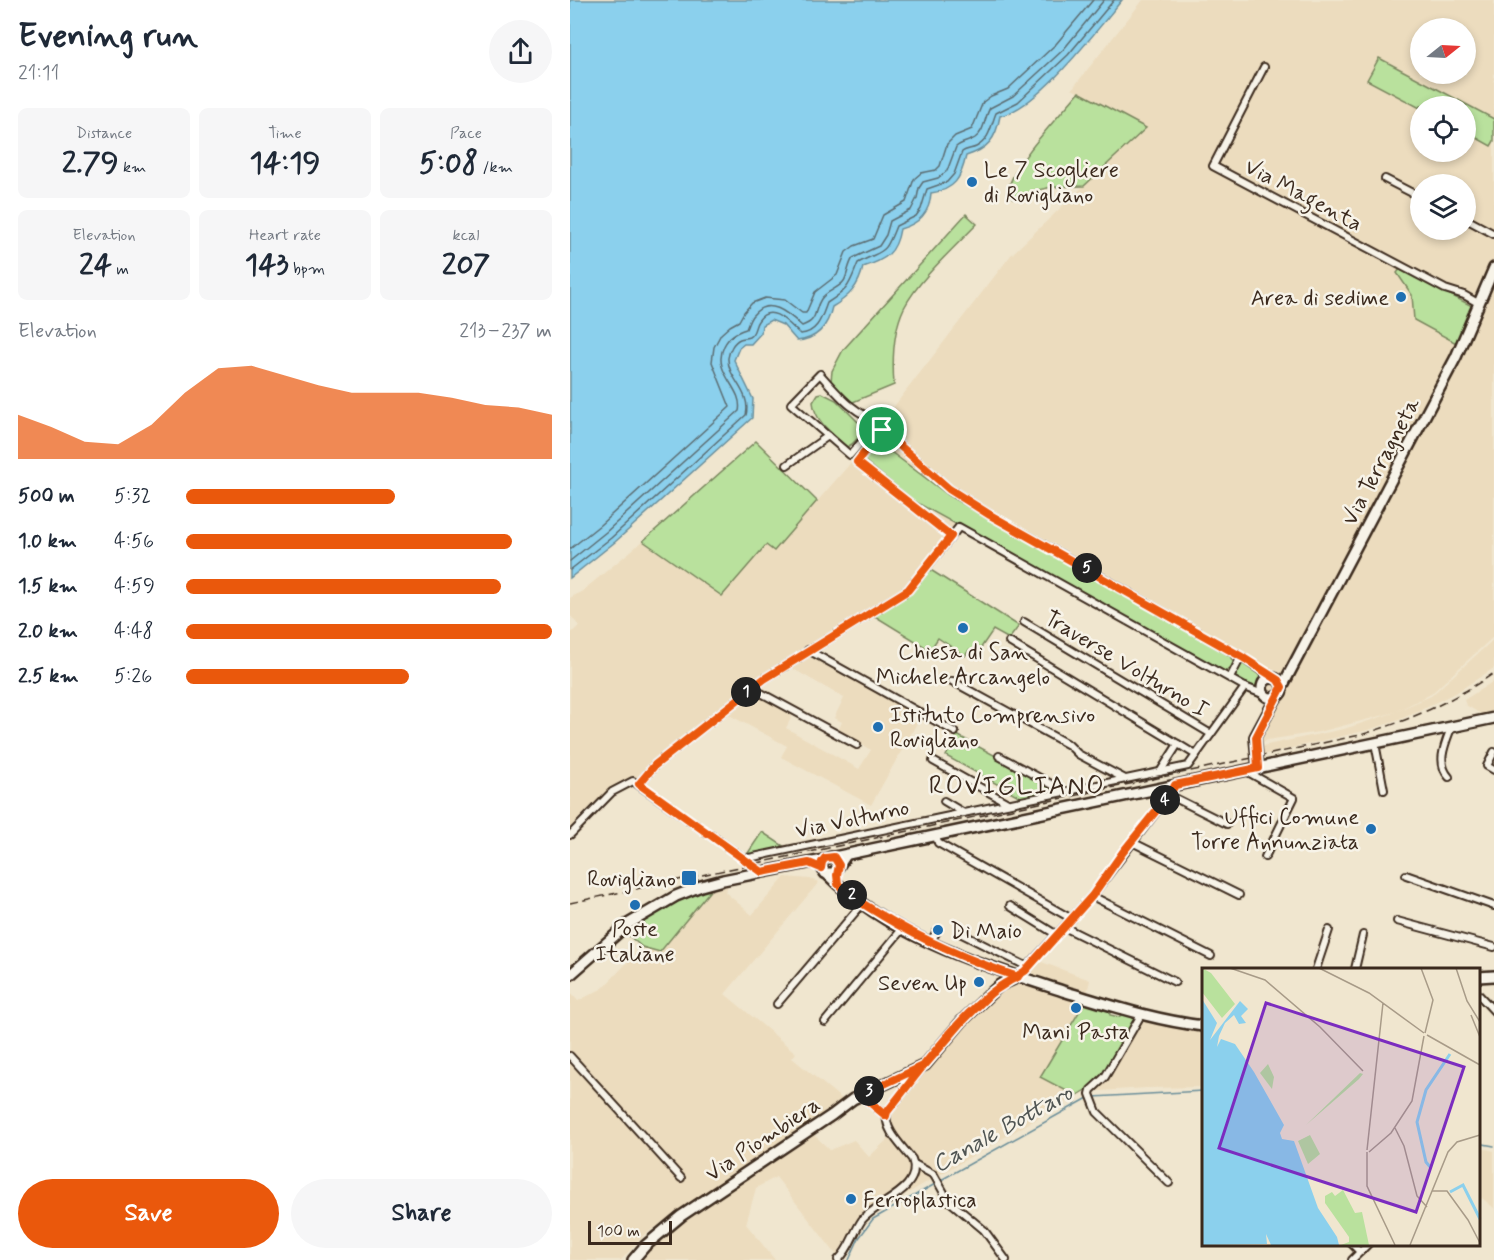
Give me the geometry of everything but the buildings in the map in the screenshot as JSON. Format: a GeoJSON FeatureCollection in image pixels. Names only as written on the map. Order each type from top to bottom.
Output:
{"type":"FeatureCollection","features":[{"type":"Feature","properties":{"kind":"street","name":"Via Magenta"},"geometry":{"type":"LineString","coordinates":[[1264,67],[1213,166],[1446,290],[1478,303]]}},
{"type":"Feature","properties":{"kind":"street"},"geometry":{"type":"LineString","coordinates":[[1385,179],[1410,192]]}},
{"type":"Feature","properties":{"kind":"street"},"geometry":{"type":"LineString","coordinates":[[1476,224],[1494,234]]}},
{"type":"Feature","properties":{"kind":"street","name":"Via Terragneta"},"geometry":{"type":"LineString","coordinates":[[1277,681],[1292,668],[1456,357],[1494,268]]}},
{"type":"Feature","properties":{"kind":"street"},"geometry":{"type":"LineString","coordinates":[[820,374],[847,405],[882,424],[850,455],[828,436],[791,404],[820,374]]}},
{"type":"Feature","properties":{"kind":"street"},"geometry":{"type":"LineString","coordinates":[[951,536],[857,462],[882,430],[949,489],[990,515],[1242,657],[1277,681]]}},
{"type":"Feature","properties":{"kind":"street"},"geometry":{"type":"LineString","coordinates":[[787,465],[828,436]]}},
{"type":"Feature","properties":{"kind":"street"},"geometry":{"type":"LineString","coordinates":[[639,784],[655,765],[752,688],[808,650],[872,614],[908,590],[959,527],[1270,699]]}},
{"type":"Feature","properties":{"kind":"street","name":"Traverse Volturno I"},"geometry":{"type":"LineString","coordinates":[[1024,622],[1211,734]]}},
{"type":"Feature","properties":{"kind":"street"},"geometry":{"type":"LineString","coordinates":[[1009,642],[1196,755]]}},
{"type":"Feature","properties":{"kind":"street"},"geometry":{"type":"LineString","coordinates":[[808,650],[955,732]]}},
{"type":"Feature","properties":{"kind":"street"},"geometry":{"type":"LineString","coordinates":[[1230,678],[1242,657]]}},
{"type":"Feature","properties":{"kind":"street"},"geometry":{"type":"LineString","coordinates":[[1270,699],[1262,690],[1262,684],[1266,679],[1277,681]]}},
{"type":"Feature","properties":{"kind":"street"},"geometry":{"type":"LineString","coordinates":[[952,681],[1069,745],[1078,754],[1125,779]]}},
{"type":"Feature","properties":{"kind":"street"},"geometry":{"type":"LineString","coordinates":[[1258,768],[1256,737],[1277,681]]}},
{"type":"Feature","properties":{"kind":"street","name":"Via Volturno"},"geometry":{"type":"LineString","coordinates":[[744,859],[1188,766],[1245,687]]}},
{"type":"Feature","properties":{"kind":"street"},"geometry":{"type":"LineString","coordinates":[[752,688],[856,744]]}},
{"type":"Feature","properties":{"kind":"street"},"geometry":{"type":"LineString","coordinates":[[570,975],[628,924],[666,901],[704,885],[809,863],[824,867],[834,873],[837,864],[846,855],[1493,720]]}},
{"type":"Feature","properties":{"kind":"street"},"geometry":{"type":"LineString","coordinates":[[1449,777],[1444,771],[1442,755],[1450,728]]}},
{"type":"Feature","properties":{"kind":"street"},"geometry":{"type":"LineString","coordinates":[[1375,743],[1384,790]]}},
{"type":"Feature","properties":{"kind":"street"},"geometry":{"type":"LineString","coordinates":[[1159,772],[1178,744]]}},
{"type":"Feature","properties":{"kind":"street"},"geometry":{"type":"LineString","coordinates":[[1494,752],[1487,766],[1494,770]]}},
{"type":"Feature","properties":{"kind":"street"},"geometry":{"type":"LineString","coordinates":[[999,756],[1065,792]]}},
{"type":"Feature","properties":{"kind":"street"},"geometry":{"type":"LineString","coordinates":[[933,761],[1009,803]]}},
{"type":"Feature","properties":{"kind":"street"},"geometry":{"type":"LineString","coordinates":[[1245,770],[1294,798],[1265,857]]}},
{"type":"Feature","properties":{"kind":"street"},"geometry":{"type":"LineString","coordinates":[[570,835],[612,792],[633,781],[762,872]]}},
{"type":"Feature","properties":{"kind":"street","name":"Via Piombiera"},"geometry":{"type":"LineString","coordinates":[[886,1116],[962,1022],[999,986],[1018,977],[1072,919],[1092,896],[1175,785]]}},
{"type":"Feature","properties":{"kind":"street"},"geometry":{"type":"LineString","coordinates":[[1169,795],[1227,825]]}},
{"type":"Feature","properties":{"kind":"street"},"geometry":{"type":"LineString","coordinates":[[944,801],[965,813]]}},
{"type":"Feature","properties":{"kind":"street"},"geometry":{"type":"LineString","coordinates":[[936,836],[938,843],[1072,919]]}},
{"type":"Feature","properties":{"kind":"street"},"geometry":{"type":"LineString","coordinates":[[1132,842],[1239,895]]}},
{"type":"Feature","properties":{"kind":"street"},"geometry":{"type":"LineString","coordinates":[[824,867],[828,857],[837,864],[838,884]]}},
{"type":"Feature","properties":{"kind":"street"},"geometry":{"type":"LineString","coordinates":[[824,867],[838,884],[863,903],[903,928],[975,963],[1151,1018],[1202,1026]]}},
{"type":"Feature","properties":{"kind":"street"},"geometry":{"type":"LineString","coordinates":[[1406,875],[1494,906]]}},
{"type":"Feature","properties":{"kind":"street"},"geometry":{"type":"LineString","coordinates":[[1092,896],[1211,956]]}},
{"type":"Feature","properties":{"kind":"street"},"geometry":{"type":"LineString","coordinates":[[777,1004],[863,903]]}},
{"type":"Feature","properties":{"kind":"street"},"geometry":{"type":"LineString","coordinates":[[1010,906],[1057,936]]}},
{"type":"Feature","properties":{"kind":"street"},"geometry":{"type":"LineString","coordinates":[[1397,921],[1494,947]]}},
{"type":"Feature","properties":{"kind":"street"},"geometry":{"type":"LineString","coordinates":[[1064,927],[1175,982]]}},
{"type":"Feature","properties":{"kind":"street"},"geometry":{"type":"LineString","coordinates":[[825,1022],[903,928]]}},
{"type":"Feature","properties":{"kind":"street"},"geometry":{"type":"LineString","coordinates":[[1316,968],[1329,930]]}},
{"type":"Feature","properties":{"kind":"street"},"geometry":{"type":"LineString","coordinates":[[930,942],[936,933]]}},
{"type":"Feature","properties":{"kind":"street"},"geometry":{"type":"LineString","coordinates":[[960,933],[1028,967]]}},
{"type":"Feature","properties":{"kind":"street"},"geometry":{"type":"LineString","coordinates":[[1354,968],[1363,935]]}},
{"type":"Feature","properties":{"kind":"street"},"geometry":{"type":"LineString","coordinates":[[1479,977],[1494,976]]}},
{"type":"Feature","properties":{"kind":"street"},"geometry":{"type":"LineString","coordinates":[[1479,995],[1494,1011]]}},
{"type":"Feature","properties":{"kind":"street"},"geometry":{"type":"LineString","coordinates":[[1141,1015],[1105,1077],[1091,1090],[1090,1094],[1097,1112],[1169,1183]]}},
{"type":"Feature","properties":{"kind":"street"},"geometry":{"type":"LineString","coordinates":[[570,1056],[681,1178]]}},
{"type":"Feature","properties":{"kind":"street","name":"Via Piombiera"},"geometry":{"type":"LineString","coordinates":[[633,1260],[645,1246],[681,1216],[861,1095],[925,1065]]}},
{"type":"Feature","properties":{"kind":"street"},"geometry":{"type":"LineString","coordinates":[[861,1095],[886,1116],[888,1127],[914,1164],[930,1172],[936,1178],[948,1200],[984,1230],[1006,1260]]}},
{"type":"Feature","properties":{"kind":"street"},"geometry":{"type":"LineString","coordinates":[[838,1260],[843,1256],[852,1235],[864,1217],[897,1196],[906,1185],[913,1174],[914,1164]]}},
{"type":"Feature","properties":{"kind":"street"},"geometry":{"type":"LineString","coordinates":[[1353,1245],[1360,1252]]}},
{"type":"Feature","properties":{"kind":"street"},"geometry":{"type":"LineString","coordinates":[[1352,1260],[1367,1245]]}},
{"type":"Feature","properties":{"kind":"shaded area"},"geometry":{"type":"Polygon","coordinates":[[[1143,0],[1494,0],[1494,636],[1431,694],[1397,711],[1431,696],[1494,639],[1494,668],[1457,692],[1399,720],[1368,730],[1262,755],[1262,746],[1344,729],[1396,712],[1319,732],[1267,740],[1257,748],[1260,730],[1276,700],[960,525],[901,591],[759,680],[752,690],[793,714],[786,728],[859,769],[871,750],[838,731],[842,722],[834,718],[844,698],[788,666],[809,653],[921,716],[871,805],[781,757],[787,746],[720,710],[645,773],[614,790],[595,805],[570,832],[570,634],[579,626],[570,615],[570,598],[581,592],[643,541],[721,596],[766,545],[774,551],[848,466],[1011,255],[1145,128],[1072,89],[1143,0]]]}},
{"type":"Feature","properties":{"kind":"shaded area"},"geometry":{"type":"Polygon","coordinates":[[[1494,681],[1494,722],[1466,705],[1464,700],[1494,681]]]}},
{"type":"Feature","properties":{"kind":"shaded area"},"geometry":{"type":"Polygon","coordinates":[[[785,877],[819,882],[725,994],[796,1053],[792,1058],[842,1099],[825,1114],[644,1235],[621,1260],[570,1260],[570,992],[578,1001],[603,988],[642,947],[660,951],[711,890],[728,886],[725,892],[752,915],[785,877]]]}},
{"type":"Feature","properties":{"kind":"shaded area"},"geometry":{"type":"Polygon","coordinates":[[[1039,961],[1090,980],[1085,1002],[1040,1077],[1076,1096],[875,1212],[864,1221],[843,1260],[835,1253],[776,1177],[756,1188],[746,1224],[775,1260],[637,1260],[649,1245],[670,1227],[812,1133],[830,1150],[854,1140],[869,1157],[891,1136],[888,1119],[892,1110],[929,1065],[996,992],[1025,974],[1039,961]]]}},
{"type":"Feature","properties":{"kind":"shaded area"},"geometry":{"type":"Polygon","coordinates":[[[1143,1019],[1202,1031],[1202,1087],[1099,1091],[1097,1088],[1143,1019]]]}},
{"type":"Feature","properties":{"kind":"shaded area"},"geometry":{"type":"Polygon","coordinates":[[[1479,1147],[1494,1151],[1494,1208],[1482,1198],[1479,1201],[1479,1147]]]}},
{"type":"Feature","properties":{"kind":"green space"},"geometry":{"type":"Polygon","coordinates":[[[1379,58],[1410,74],[1410,84],[1428,84],[1451,96],[1410,96],[1410,103],[1367,80],[1379,58]]]}},
{"type":"Feature","properties":{"kind":"green space"},"geometry":{"type":"Polygon","coordinates":[[[1079,92],[1146,128],[1084,186],[1047,188],[1013,199],[1007,193],[1018,168],[1037,141],[1079,92]]]}},
{"type":"Feature","properties":{"kind":"green space"},"geometry":{"type":"Polygon","coordinates":[[[1476,109],[1494,119],[1494,141],[1491,146],[1476,138],[1476,109]]]}},
{"type":"Feature","properties":{"kind":"green space"},"geometry":{"type":"Polygon","coordinates":[[[966,214],[977,224],[927,275],[910,297],[900,317],[894,345],[894,385],[853,402],[848,401],[831,381],[832,371],[843,350],[966,214]]]}},
{"type":"Feature","properties":{"kind":"green space"},"geometry":{"type":"Polygon","coordinates":[[[1400,269],[1472,306],[1458,344],[1414,320],[1412,295],[1397,273],[1400,269]]]}},
{"type":"Feature","properties":{"kind":"green space"},"geometry":{"type":"Polygon","coordinates":[[[822,393],[836,400],[863,427],[858,438],[847,447],[825,427],[817,416],[813,402],[818,394],[822,393]]]}},
{"type":"Feature","properties":{"kind":"green space"},"geometry":{"type":"Polygon","coordinates":[[[756,441],[817,501],[774,551],[766,545],[722,596],[643,541],[756,441]]]}},
{"type":"Feature","properties":{"kind":"green space"},"geometry":{"type":"Polygon","coordinates":[[[879,443],[951,497],[1229,654],[1233,662],[1232,666],[1225,672],[912,500],[865,461],[864,456],[873,445],[879,443]]]}},
{"type":"Feature","properties":{"kind":"green space"},"geometry":{"type":"Polygon","coordinates":[[[929,569],[1019,626],[1009,639],[993,630],[976,655],[969,650],[965,656],[938,638],[930,650],[873,615],[903,595],[929,569]]]}},
{"type":"Feature","properties":{"kind":"green space"},"geometry":{"type":"Polygon","coordinates":[[[1241,657],[1269,678],[1262,684],[1265,695],[1230,678],[1241,657]]]}},
{"type":"Feature","properties":{"kind":"green space"},"geometry":{"type":"Polygon","coordinates":[[[957,735],[1060,791],[1024,799],[946,756],[957,735]]]}},
{"type":"Feature","properties":{"kind":"green space"},"geometry":{"type":"Polygon","coordinates":[[[762,832],[788,849],[746,856],[762,832]]]}},
{"type":"Feature","properties":{"kind":"green space"},"geometry":{"type":"Polygon","coordinates":[[[713,887],[660,952],[642,947],[627,934],[667,906],[713,887]]]}},
{"type":"Feature","properties":{"kind":"green space"},"geometry":{"type":"Polygon","coordinates":[[[1085,1002],[1109,1009],[1110,1015],[1119,1017],[1123,1013],[1136,1019],[1104,1072],[1087,1089],[1076,1096],[1040,1077],[1085,1002]]]}},
{"type":"Feature","properties":{"kind":"water"},"geometry":{"type":"Polygon","coordinates":[[[570,0],[1122,0],[1066,67],[1031,99],[1015,110],[1000,116],[990,142],[980,150],[966,156],[956,182],[946,189],[931,193],[926,211],[913,224],[900,229],[896,244],[888,255],[878,262],[863,267],[856,285],[848,295],[832,307],[828,320],[816,334],[797,341],[783,325],[771,320],[762,325],[761,333],[751,344],[744,344],[739,348],[734,360],[753,399],[752,418],[615,542],[570,578],[570,0]]]}},
{"type":"Feature","properties":{"kind":"waterway","name":"Canale Bottaro"},"geometry":{"type":"LineString","coordinates":[[1093,1097],[1202,1091]]}},
{"type":"Feature","properties":{"kind":"waterway","name":"Canale Bottaro"},"geometry":{"type":"LineString","coordinates":[[941,1180],[1088,1098]]}},
{"type":"Feature","properties":{"kind":"waterway","name":"Canale Bottaro"},"geometry":{"type":"LineString","coordinates":[[1479,1143],[1494,1146]]}},
{"type":"Feature","properties":{"kind":"waterway","name":"Canale Bottaro"},"geometry":{"type":"LineString","coordinates":[[849,1260],[859,1238],[873,1219],[937,1183]]}},
{"type":"Feature","properties":{"kind":"railway"},"geometry":{"type":"LineString","coordinates":[[570,903],[1360,735],[1430,709],[1463,693],[1494,673]]}},
{"type":"Feature","properties":{"kind":"place","name":"Le 7 Scogliere di Rovigliano"},"geometry":{"type":"Point","coordinates":[972,182]}},
{"type":"Feature","properties":{"kind":"place","name":"Area di sedime"},"geometry":{"type":"Point","coordinates":[1401,297]}},
{"type":"Feature","properties":{"kind":"place","name":"Chiesa di San Michele Arcangelo"},"geometry":{"type":"Point","coordinates":[963,628]}},
{"type":"Feature","properties":{"kind":"place","name":"Istituto Comprensivo Rovigliano"},"geometry":{"type":"Point","coordinates":[878,727]}},
{"type":"Feature","properties":{"kind":"place","name":"Uffici Comune Torre Annunziata"},"geometry":{"type":"Point","coordinates":[1371,829]}},
{"type":"Feature","properties":{"kind":"place","name":"Rovigliano"},"geometry":{"type":"Point","coordinates":[689,878]}},
{"type":"Feature","properties":{"kind":"place","name":"Poste Italiane"},"geometry":{"type":"Point","coordinates":[635,905]}},
{"type":"Feature","properties":{"kind":"place","name":"Di Maio"},"geometry":{"type":"Point","coordinates":[938,930]}},
{"type":"Feature","properties":{"kind":"place","name":"Seven Up"},"geometry":{"type":"Point","coordinates":[979,982]}},
{"type":"Feature","properties":{"kind":"place","name":"Mani Pasta"},"geometry":{"type":"Point","coordinates":[1076,1008]}},
{"type":"Feature","properties":{"kind":"place","name":"Ferroplastica"},"geometry":{"type":"Point","coordinates":[851,1199]}},
{"type":"Feature","properties":{"kind":"district","name":"ROVIGLIANO"},"geometry":{"type":"Point","coordinates":[1017,785]}},
{"type":"Feature","properties":{"kind":"route"},"geometry":{"type":"LineString","coordinates":[[882,430],[857,462],[951,536],[908,590],[764,679],[655,765],[639,784],[762,872],[809,863],[821,868],[825,858],[834,857],[839,865],[838,884],[871,909],[955,954],[1018,977],[999,986],[962,1022],[886,1116],[861,1095],[925,1065],[962,1022],[991,993],[999,986],[1008,981],[1018,977],[1025,971],[1092,896],[1175,785],[1258,768],[1255,745],[1258,730],[1282,687],[1278,680],[1242,657],[990,515],[949,489],[882,430]]}}]}
